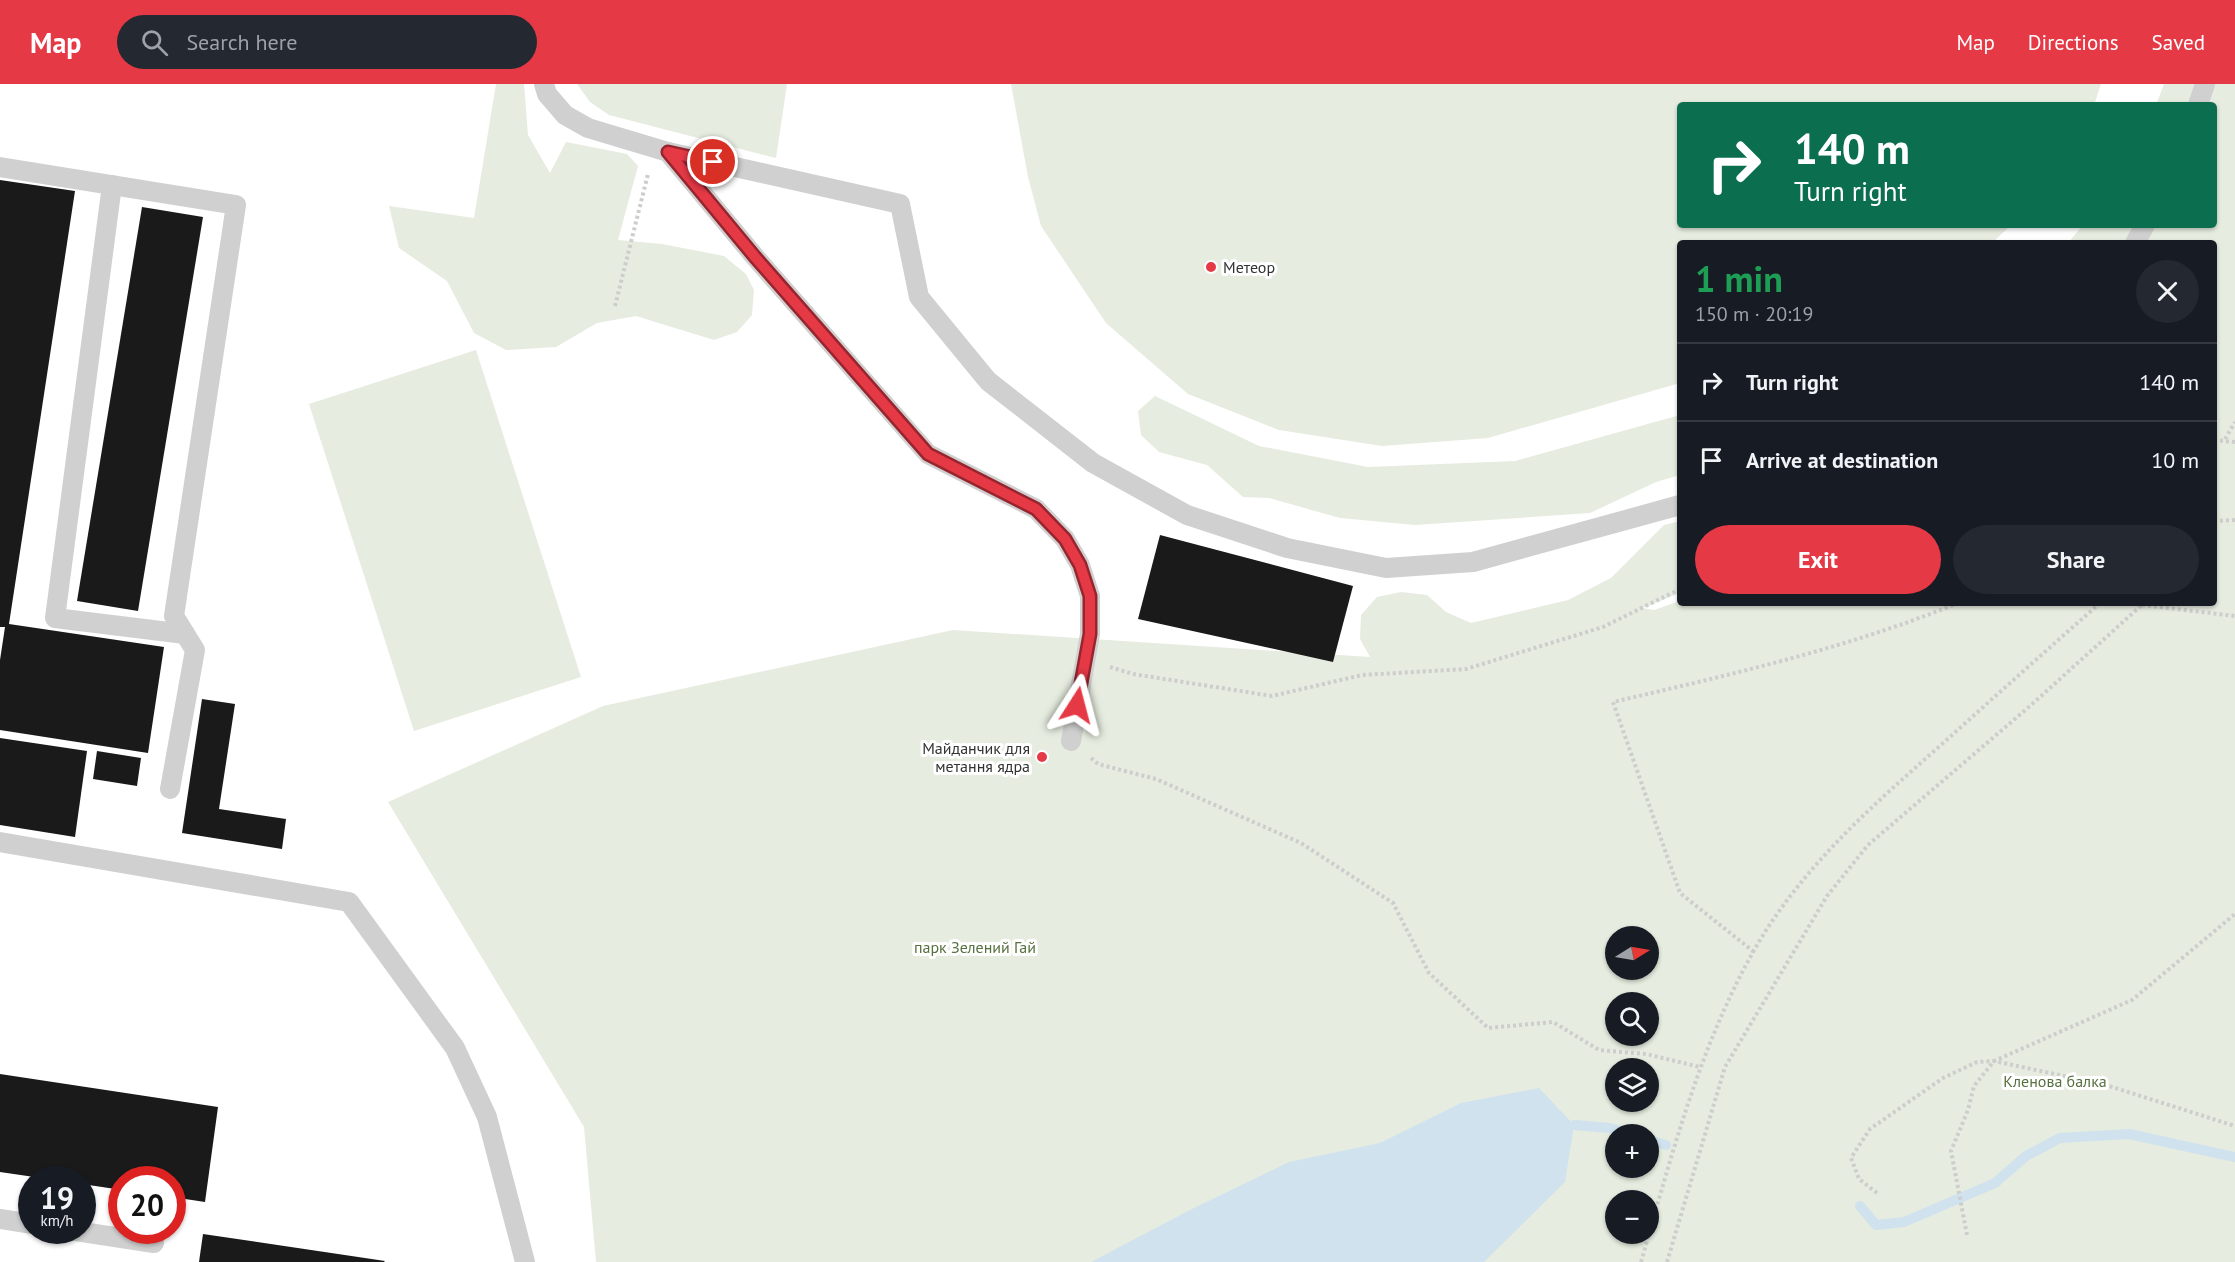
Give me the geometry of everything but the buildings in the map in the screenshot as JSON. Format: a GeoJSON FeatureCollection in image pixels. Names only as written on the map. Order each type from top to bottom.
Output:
{"type":"FeatureCollection","features":[{"type":"Feature","properties":{"kind":"lane"},"geometry":{"type":"LineString","coordinates":[[544,84],[547,94],[565,115],[588,128],[661,150],[900,204],[920,297],[988,381],[1093,463],[1187,515],[1287,548],[1386,568],[1473,562],[1677,506]]}},
{"type":"Feature","properties":{"kind":"lane"},"geometry":{"type":"LineString","coordinates":[[2199,102],[2205,84]]}},
{"type":"Feature","properties":{"kind":"lane"},"geometry":{"type":"LineString","coordinates":[[661,150],[928,454],[1036,509],[1065,539],[1080,565],[1090,596],[1090,634],[1071,741]]}},
{"type":"Feature","properties":{"kind":"lane"},"geometry":{"type":"LineString","coordinates":[[0,167],[236,205],[174,616],[195,650],[170,789]]}},
{"type":"Feature","properties":{"kind":"lane"},"geometry":{"type":"LineString","coordinates":[[112,185],[55,618],[185,634]]}},
{"type":"Feature","properties":{"kind":"lane"},"geometry":{"type":"LineString","coordinates":[[0,842],[349,902],[455,1048],[487,1117],[525,1262]]}},
{"type":"Feature","properties":{"kind":"lane"},"geometry":{"type":"LineString","coordinates":[[0,1219],[18,1222]]}},
{"type":"Feature","properties":{"kind":"path"},"geometry":{"type":"LineString","coordinates":[[615,306],[661,150]]}},
{"type":"Feature","properties":{"kind":"path"},"geometry":{"type":"LineString","coordinates":[[2225,439],[2235,422]]}},
{"type":"Feature","properties":{"kind":"path"},"geometry":{"type":"LineString","coordinates":[[2217,440],[2235,442]]}},
{"type":"Feature","properties":{"kind":"path"},"geometry":{"type":"LineString","coordinates":[[2217,521],[2235,520]]}},
{"type":"Feature","properties":{"kind":"path"},"geometry":{"type":"LineString","coordinates":[[1084,659],[1133,674],[1272,696],[1362,675],[1466,669],[1603,627],[1677,590]]}},
{"type":"Feature","properties":{"kind":"path"},"geometry":{"type":"LineString","coordinates":[[1754,952],[1680,893],[1613,702],[1742,671],[1928,616],[1951,606]]}},
{"type":"Feature","properties":{"kind":"path"},"geometry":{"type":"LineString","coordinates":[[1641,1262],[1682,1120],[1707,1044],[1754,952],[1809,871],[1877,801],[2097,606]]}},
{"type":"Feature","properties":{"kind":"path"},"geometry":{"type":"LineString","coordinates":[[1667,1262],[1725,1067],[1827,896],[1868,845],[2030,706],[2140,606]]}},
{"type":"Feature","properties":{"kind":"path"},"geometry":{"type":"LineString","coordinates":[[2158,606],[2235,616]]}},
{"type":"Feature","properties":{"kind":"path"},"geometry":{"type":"LineString","coordinates":[[1071,741],[1098,764],[1156,779],[1301,843],[1393,903],[1429,973],[1488,1028],[1553,1022],[1599,1050],[1646,1054],[1700,1068]]}},
{"type":"Feature","properties":{"kind":"path"},"geometry":{"type":"LineString","coordinates":[[1967,1235],[1951,1151],[1968,1110],[1974,1086],[1994,1061],[2132,1000],[2235,914]]}},
{"type":"Feature","properties":{"kind":"path"},"geometry":{"type":"LineString","coordinates":[[1877,1193],[1859,1179],[1851,1158],[1870,1129],[1944,1078],[1977,1062],[1994,1061],[2106,1085],[2235,1126]]}},
{"type":"Feature","properties":{"kind":"green space"},"geometry":{"type":"Polygon","coordinates":[[[496,84],[524,84],[528,135],[550,173],[566,142],[627,154],[638,166],[618,240],[662,244],[724,256],[746,274],[754,290],[752,315],[737,332],[714,340],[636,316],[597,323],[556,347],[506,350],[474,333],[447,281],[399,248],[389,206],[474,218],[496,84]]]}},
{"type":"Feature","properties":{"kind":"green space"},"geometry":{"type":"Polygon","coordinates":[[[577,84],[787,84],[776,158],[609,115],[590,102],[577,84]]]}},
{"type":"Feature","properties":{"kind":"green space","name":"Метеор"},"geometry":{"type":"Polygon","coordinates":[[[1011,84],[2101,84],[2095,102],[1677,102],[1677,228],[2008,228],[1995,240],[1677,240],[1677,384],[1488,438],[1382,446],[1279,430],[1188,394],[1106,323],[1041,226],[1028,177],[1011,84]]]}},
{"type":"Feature","properties":{"kind":"green space","name":"парк Зелений Гай"},"geometry":{"type":"Polygon","coordinates":[[[2164,84],[2235,84],[2235,1262],[596,1262],[584,1127],[388,802],[603,706],[953,630],[1370,657],[1360,639],[1361,615],[1377,597],[1401,592],[1427,595],[1446,612],[1471,623],[1568,600],[1611,578],[1664,525],[1677,522],[1677,594],[1643,608],[1654,610],[1677,602],[1677,606],[2217,606],[2217,240],[2070,240],[2080,228],[2217,228],[2217,102],[2157,102],[2164,84]]]}},
{"type":"Feature","properties":{"kind":"green space"},"geometry":{"type":"Polygon","coordinates":[[[476,350],[581,677],[414,731],[309,404],[476,350]]]}},
{"type":"Feature","properties":{"kind":"green space"},"geometry":{"type":"Polygon","coordinates":[[[1155,396],[1259,446],[1368,467],[1515,461],[1677,416],[1677,476],[1656,482],[1590,513],[1415,525],[1340,518],[1269,498],[1243,497],[1207,465],[1159,452],[1141,435],[1138,411],[1155,396]]]}},
{"type":"Feature","properties":{"kind":"water"},"geometry":{"type":"Polygon","coordinates":[[[1539,1088],[1574,1125],[1565,1182],[1484,1262],[1091,1262],[1289,1162],[1380,1143],[1461,1103],[1539,1088]]]}},
{"type":"Feature","properties":{"kind":"waterway"},"geometry":{"type":"LineString","coordinates":[[1574,1125],[1605,1128]]}},
{"type":"Feature","properties":{"kind":"waterway"},"geometry":{"type":"LineString","coordinates":[[1860,1206],[1876,1225],[1904,1222],[1995,1183],[2026,1156],[2060,1138],[2129,1134],[2235,1157]]}},
{"type":"Feature","properties":{"kind":"waterway"},"geometry":{"type":"LineString","coordinates":[[1659,1143],[1666,1145]]}},
{"type":"Feature","properties":{"kind":"place","name":"Метеор"},"geometry":{"type":"Point","coordinates":[1211,267]}},
{"type":"Feature","properties":{"kind":"place","name":"Майданчик для метання ядра"},"geometry":{"type":"Point","coordinates":[1042,757]}},
{"type":"Feature","properties":{"kind":"route"},"geometry":{"type":"LineString","coordinates":[[713,162],[668,152],[755,257],[928,454],[1036,509],[1065,539],[1080,565],[1090,596],[1090,634],[1077,705]]}},
{"type":"Feature","properties":{"kind":"park label","name":"Кленова балка"},"geometry":{"type":"Point","coordinates":[2055,1081]}}]}
